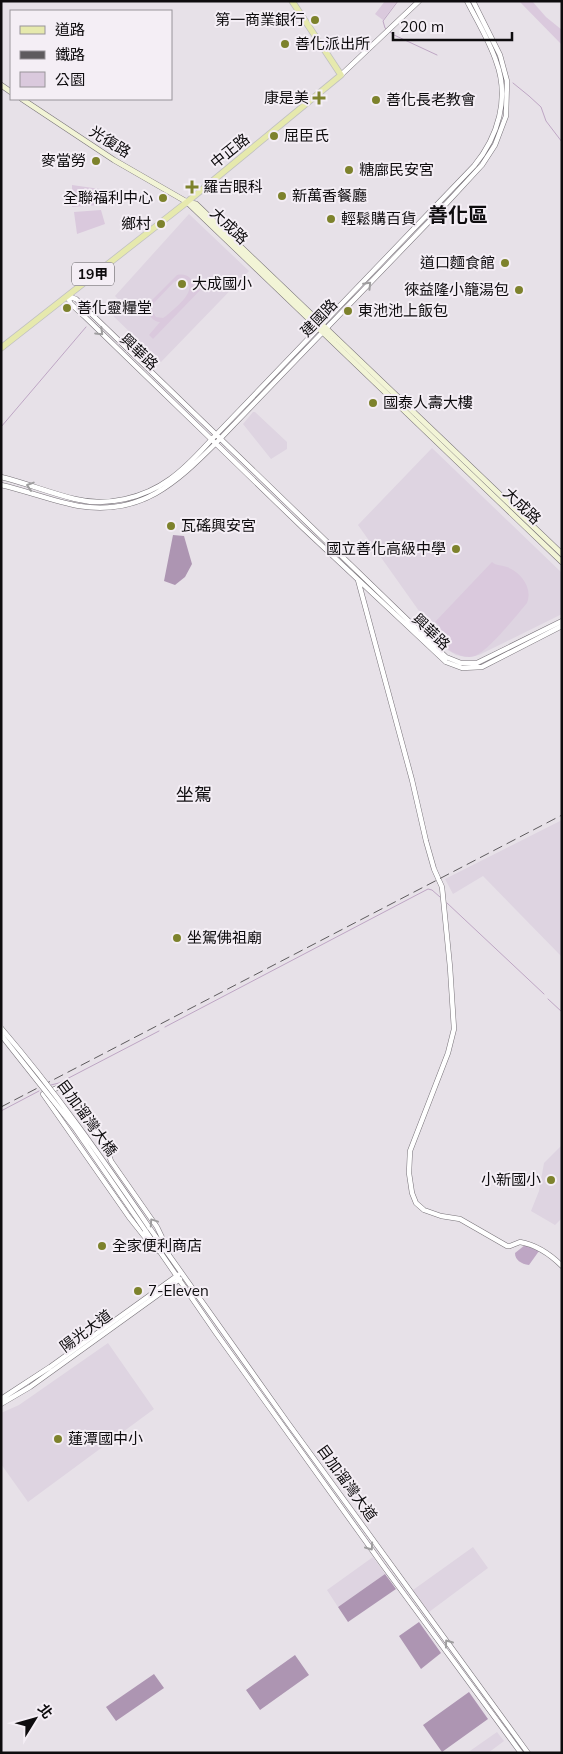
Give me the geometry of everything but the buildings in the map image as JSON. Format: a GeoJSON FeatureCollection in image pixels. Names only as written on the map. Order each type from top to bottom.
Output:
{"type":"FeatureCollection","features":[{"type":"Feature","properties":{"kind":"main road"},"geometry":{"type":"LineString","coordinates":[[292,1],[341,75]]}},
{"type":"Feature","properties":{"kind":"main road","name":"中正路"},"geometry":{"type":"LineString","coordinates":[[1,348],[187,202],[341,75]]}},
{"type":"Feature","properties":{"kind":"main road","name":"光復路"},"geometry":{"type":"LineString","coordinates":[[24,100],[114,160],[187,202]]}},
{"type":"Feature","properties":{"kind":"main road","name":"大成路"},"geometry":{"type":"LineString","coordinates":[[187,202],[562,554]]}},
{"type":"Feature","properties":{"kind":"main road","name":"大成路"},"geometry":{"type":"LineString","coordinates":[[321,328],[562,562]]}},
{"type":"Feature","properties":{"kind":"street","name":"中正路"},"geometry":{"type":"LineString","coordinates":[[341,75],[420,1]]}},
{"type":"Feature","properties":{"kind":"street","name":"建國路"},"geometry":{"type":"LineString","coordinates":[[467,1],[504,79]]}},
{"type":"Feature","properties":{"kind":"street","name":"建國路"},"geometry":{"type":"LineString","coordinates":[[1,485],[78,506],[112,507],[141,500],[167,487],[191,469],[480,158],[491,141],[500,116],[504,79],[500,55],[473,1]]}},
{"type":"Feature","properties":{"kind":"street","name":"興華路"},"geometry":{"type":"LineString","coordinates":[[67,296],[71,304],[214,437],[358,580],[442,660],[459,668],[472,669],[490,664],[562,626]]}},
{"type":"Feature","properties":{"kind":"street","name":"建國路"},"geometry":{"type":"LineString","coordinates":[[1,477],[78,500],[101,502],[122,500],[140,495],[169,480],[321,328]]}},
{"type":"Feature","properties":{"kind":"street","name":"興華路"},"geometry":{"type":"LineString","coordinates":[[218,441],[450,660],[465,664],[480,662],[562,621]]}},
{"type":"Feature","properties":{"kind":"street"},"geometry":{"type":"LineString","coordinates":[[358,580],[412,780],[426,841],[434,869],[442,887],[449,958],[454,1029],[448,1053],[410,1150],[409,1173],[413,1196],[417,1205],[424,1210],[441,1216],[460,1219],[507,1246],[520,1242],[535,1246],[562,1266]]}},
{"type":"Feature","properties":{"kind":"street","name":"目加溜灣大橋"},"geometry":{"type":"LineString","coordinates":[[1,1028],[59,1099],[95,1148],[147,1228]]}},
{"type":"Feature","properties":{"kind":"street","name":"目加溜灣大橋"},"geometry":{"type":"LineString","coordinates":[[1,1035],[78,1133],[147,1228]]}},
{"type":"Feature","properties":{"kind":"street"},"geometry":{"type":"LineString","coordinates":[[170,1267],[129,1217],[43,1094],[64,1084],[105,1144],[111,1160],[157,1227],[175,1265]]}},
{"type":"Feature","properties":{"kind":"street","name":"目加溜灣大道"},"geometry":{"type":"LineString","coordinates":[[147,1228],[528,1753]]}},
{"type":"Feature","properties":{"kind":"street","name":"目加溜灣大道"},"geometry":{"type":"LineString","coordinates":[[147,1228],[177,1278],[382,1564],[521,1753]]}},
{"type":"Feature","properties":{"kind":"street","name":"陽光大道"},"geometry":{"type":"LineString","coordinates":[[1,1404],[30,1387],[182,1274]]}},
{"type":"Feature","properties":{"kind":"street","name":"陽光大道"},"geometry":{"type":"LineString","coordinates":[[1,1399],[177,1278]]}},
{"type":"Feature","properties":{"kind":"shaded area","name":"大成國小"},"geometry":{"type":"Polygon","coordinates":[[[189,214],[249,271],[161,362],[108,311],[118,299],[115,296],[189,214]]]}},
{"type":"Feature","properties":{"kind":"shaded area"},"geometry":{"type":"Polygon","coordinates":[[[253,412],[287,442],[287,449],[271,459],[243,424],[253,412]]]}},
{"type":"Feature","properties":{"kind":"shaded area","name":"國立善化高級中學"},"geometry":{"type":"Polygon","coordinates":[[[432,448],[562,573],[562,614],[479,655],[466,657],[456,655],[446,649],[358,525],[432,448]]]}},
{"type":"Feature","properties":{"kind":"shaded area"},"geometry":{"type":"Polygon","coordinates":[[[173,535],[184,536],[192,564],[185,577],[175,585],[164,581],[173,535]]]}},
{"type":"Feature","properties":{"kind":"shaded area"},"geometry":{"type":"Polygon","coordinates":[[[562,820],[562,957],[483,876],[453,894],[445,879],[562,820]]]}},
{"type":"Feature","properties":{"kind":"shaded area","name":"小新國小"},"geometry":{"type":"Polygon","coordinates":[[[562,1145],[562,1218],[555,1225],[531,1211],[539,1191],[544,1163],[562,1145]]]}},
{"type":"Feature","properties":{"kind":"shaded area"},"geometry":{"type":"Polygon","coordinates":[[[525,1245],[539,1251],[529,1265],[523,1264],[515,1255],[525,1245]]]}},
{"type":"Feature","properties":{"kind":"shaded area","name":"蓮潭國中小"},"geometry":{"type":"Polygon","coordinates":[[[108,1343],[154,1409],[28,1502],[1,1464],[1,1413],[19,1405],[108,1343]]]}},
{"type":"Feature","properties":{"kind":"shaded area"},"geometry":{"type":"Polygon","coordinates":[[[473,1547],[488,1568],[429,1612],[413,1590],[473,1547]]]}},
{"type":"Feature","properties":{"kind":"shaded area"},"geometry":{"type":"Polygon","coordinates":[[[373,1557],[385,1574],[338,1607],[327,1590],[373,1557]]]}},
{"type":"Feature","properties":{"kind":"shaded area"},"geometry":{"type":"Polygon","coordinates":[[[385,1574],[396,1589],[348,1622],[338,1607],[385,1574]]]}},
{"type":"Feature","properties":{"kind":"shaded area"},"geometry":{"type":"Polygon","coordinates":[[[419,1622],[441,1653],[421,1669],[399,1636],[419,1622]]]}},
{"type":"Feature","properties":{"kind":"shaded area"},"geometry":{"type":"Polygon","coordinates":[[[295,1655],[309,1675],[260,1710],[246,1690],[295,1655]]]}},
{"type":"Feature","properties":{"kind":"shaded area"},"geometry":{"type":"Polygon","coordinates":[[[154,1674],[164,1688],[116,1721],[106,1707],[154,1674]]]}},
{"type":"Feature","properties":{"kind":"shaded area"},"geometry":{"type":"Polygon","coordinates":[[[469,1692],[488,1719],[442,1752],[423,1725],[469,1692]]]}},
{"type":"Feature","properties":{"kind":"shaded area"},"geometry":{"type":"Polygon","coordinates":[[[497,1732],[504,1741],[488,1753],[467,1753],[497,1732]]]}},
{"type":"Feature","properties":{"kind":"green space"},"geometry":{"type":"Polygon","coordinates":[[[385,1],[397,1],[383,20],[375,14],[385,1]]]}},
{"type":"Feature","properties":{"kind":"green space"},"geometry":{"type":"Polygon","coordinates":[[[519,1],[532,1],[546,17],[562,30],[562,45],[519,1]]]}},
{"type":"Feature","properties":{"kind":"green space"},"geometry":{"type":"Polygon","coordinates":[[[72,185],[100,189],[99,205],[72,207],[72,185]]]}},
{"type":"Feature","properties":{"kind":"green space"},"geometry":{"type":"Polygon","coordinates":[[[101,210],[105,224],[77,234],[74,212],[101,210]]]}},
{"type":"Feature","properties":{"kind":"green space"},"geometry":{"type":"Polygon","coordinates":[[[177,275],[189,277],[194,288],[202,280],[206,284],[153,339],[149,335],[160,322],[153,319],[148,313],[146,308],[177,275]],[[181,279],[174,282],[152,305],[152,311],[156,317],[163,318],[185,298],[189,287],[187,282],[181,279]]]}},
{"type":"Feature","properties":{"kind":"green space"},"geometry":{"type":"Polygon","coordinates":[[[492,562],[512,569],[521,577],[527,586],[527,603],[481,653],[472,657],[466,657],[452,652],[446,647],[440,637],[439,625],[435,622],[492,562]]]}},
{"type":"Feature","properties":{"kind":"waterway"},"geometry":{"type":"LineString","coordinates":[[398,1],[383,21],[385,28],[394,35],[437,55]]}},
{"type":"Feature","properties":{"kind":"waterway"},"geometry":{"type":"LineString","coordinates":[[513,83],[541,107],[546,121],[562,142]]}},
{"type":"Feature","properties":{"kind":"waterway"},"geometry":{"type":"LineString","coordinates":[[1,427],[86,327]]}},
{"type":"Feature","properties":{"kind":"waterway"},"geometry":{"type":"LineString","coordinates":[[165,1027],[428,889],[440,897]]}},
{"type":"Feature","properties":{"kind":"waterway"},"geometry":{"type":"LineString","coordinates":[[447,903],[544,994]]}},
{"type":"Feature","properties":{"kind":"waterway"},"geometry":{"type":"LineString","coordinates":[[548,999],[562,1012]]}},
{"type":"Feature","properties":{"kind":"waterway"},"geometry":{"type":"LineString","coordinates":[[51,1085],[59,1083],[159,1031]]}},
{"type":"Feature","properties":{"kind":"waterway"},"geometry":{"type":"LineString","coordinates":[[1,1111],[39,1091]]}},
{"type":"Feature","properties":{"kind":"railway"},"geometry":{"type":"LineString","coordinates":[[1,1107],[562,815]]}},
{"type":"Feature","properties":{"kind":"place","name":"第一商業銀行"},"geometry":{"type":"Point","coordinates":[315,20]}},
{"type":"Feature","properties":{"kind":"place","name":"善化派出所"},"geometry":{"type":"Point","coordinates":[285,44]}},
{"type":"Feature","properties":{"kind":"place","name":"康是美"},"geometry":{"type":"Point","coordinates":[319,98]}},
{"type":"Feature","properties":{"kind":"place","name":"善化長老教會"},"geometry":{"type":"Point","coordinates":[376,100]}},
{"type":"Feature","properties":{"kind":"place","name":"屈臣氏"},"geometry":{"type":"Point","coordinates":[274,136]}},
{"type":"Feature","properties":{"kind":"place","name":"麥當勞"},"geometry":{"type":"Point","coordinates":[96,161]}},
{"type":"Feature","properties":{"kind":"place","name":"糖廍民安宮"},"geometry":{"type":"Point","coordinates":[349,170]}},
{"type":"Feature","properties":{"kind":"place","name":"羅吉眼科"},"geometry":{"type":"Point","coordinates":[192,187]}},
{"type":"Feature","properties":{"kind":"place","name":"新萬香餐廳"},"geometry":{"type":"Point","coordinates":[282,196]}},
{"type":"Feature","properties":{"kind":"place","name":"全聯福利中心"},"geometry":{"type":"Point","coordinates":[163,198]}},
{"type":"Feature","properties":{"kind":"place","name":"輕鬆購百貨"},"geometry":{"type":"Point","coordinates":[331,219]}},
{"type":"Feature","properties":{"kind":"place","name":"鄉村"},"geometry":{"type":"Point","coordinates":[161,224]}},
{"type":"Feature","properties":{"kind":"place","name":"道口麵食館"},"geometry":{"type":"Point","coordinates":[505,263]}},
{"type":"Feature","properties":{"kind":"place","name":"大成國小"},"geometry":{"type":"Point","coordinates":[182,284]}},
{"type":"Feature","properties":{"kind":"place","name":"徠益隆小籠湯包"},"geometry":{"type":"Point","coordinates":[519,290]}},
{"type":"Feature","properties":{"kind":"place","name":"善化靈糧堂"},"geometry":{"type":"Point","coordinates":[67,308]}},
{"type":"Feature","properties":{"kind":"place","name":"東池池上飯包"},"geometry":{"type":"Point","coordinates":[348,311]}},
{"type":"Feature","properties":{"kind":"place","name":"國泰人壽大樓"},"geometry":{"type":"Point","coordinates":[373,403]}},
{"type":"Feature","properties":{"kind":"place","name":"瓦磘興安宮"},"geometry":{"type":"Point","coordinates":[171,526]}},
{"type":"Feature","properties":{"kind":"place","name":"國立善化高級中學"},"geometry":{"type":"Point","coordinates":[456,549]}},
{"type":"Feature","properties":{"kind":"place","name":"坐駕佛祖廟"},"geometry":{"type":"Point","coordinates":[177,938]}},
{"type":"Feature","properties":{"kind":"place","name":"小新國小"},"geometry":{"type":"Point","coordinates":[551,1180]}},
{"type":"Feature","properties":{"kind":"place","name":"全家便利商店"},"geometry":{"type":"Point","coordinates":[102,1246]}},
{"type":"Feature","properties":{"kind":"place","name":"7-Eleven"},"geometry":{"type":"Point","coordinates":[138,1291]}},
{"type":"Feature","properties":{"kind":"place","name":"蓮潭國中小"},"geometry":{"type":"Point","coordinates":[58,1439]}},
{"type":"Feature","properties":{"kind":"district","name":"善化區"},"geometry":{"type":"Point","coordinates":[458,215]}},
{"type":"Feature","properties":{"kind":"district","name":"坐駕"},"geometry":{"type":"Point","coordinates":[194,795]}}]}
